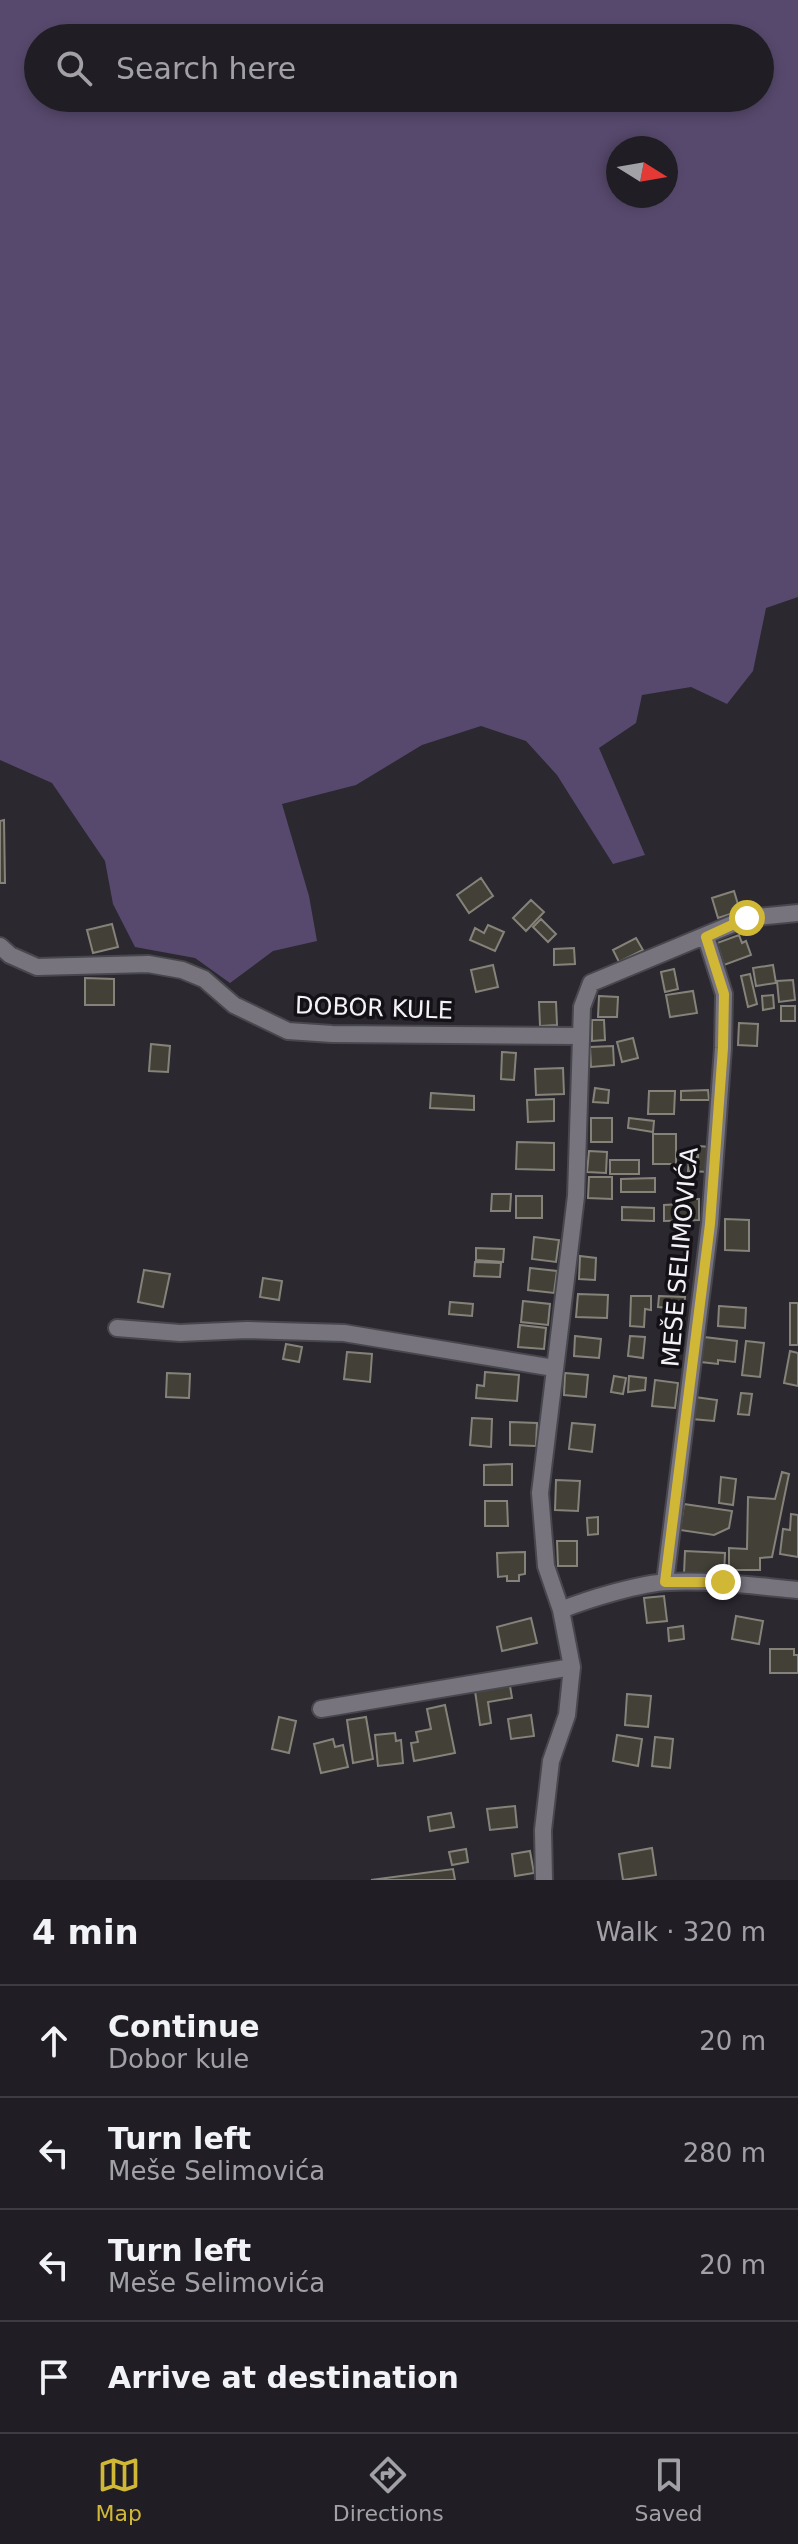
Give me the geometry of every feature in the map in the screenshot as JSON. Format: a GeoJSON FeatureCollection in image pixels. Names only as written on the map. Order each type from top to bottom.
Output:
{"type":"FeatureCollection","features":[{"type":"Feature","properties":{"kind":"street"},"geometry":{"type":"LineString","coordinates":[[544,1880],[543,1830],[551,1761],[567,1715],[572,1667],[561,1610],[546,1566],[540,1493],[576,1196],[582,1007],[591,983],[747,918],[798,913]]}},
{"type":"Feature","properties":{"kind":"street","name":"MEŠE SELIMOVIĆA"},"geometry":{"type":"LineString","coordinates":[[665,1582],[710,1224],[723,1048],[724,994],[706,937]]}},
{"type":"Feature","properties":{"kind":"street","name":"DOBOR KULE"},"geometry":{"type":"LineString","coordinates":[[0,946],[10,955],[37,967],[148,964],[182,970],[204,979],[234,1005],[288,1031],[579,1036]]}},
{"type":"Feature","properties":{"kind":"street"},"geometry":{"type":"LineString","coordinates":[[117,1328],[180,1333],[247,1330],[344,1333],[554,1368]]}},
{"type":"Feature","properties":{"kind":"street"},"geometry":{"type":"LineString","coordinates":[[561,1610],[583,1601],[665,1582],[723,1582],[798,1590]]}},
{"type":"Feature","properties":{"kind":"street"},"geometry":{"type":"LineString","coordinates":[[321,1709],[572,1667]]}},
{"type":"Feature","properties":{"kind":"shaded area"},"geometry":{"type":"Polygon","coordinates":[[[0,0],[798,0],[798,597],[766,608],[753,671],[727,704],[691,687],[642,695],[636,723],[599,748],[645,855],[613,864],[557,775],[526,741],[481,726],[422,745],[356,785],[282,804],[309,896],[317,941],[273,951],[230,983],[195,958],[135,947],[113,904],[105,861],[52,783],[0,760],[0,0]]]}},
{"type":"Feature","properties":{"kind":"building"},"geometry":{"type":"Polygon","coordinates":[[[4,820],[5,883],[0,883],[0,821],[4,820]]]}},
{"type":"Feature","properties":{"kind":"building"},"geometry":{"type":"Polygon","coordinates":[[[481,878],[493,896],[469,913],[457,895],[481,878]]]}},
{"type":"Feature","properties":{"kind":"building"},"geometry":{"type":"Polygon","coordinates":[[[734,891],[740,911],[718,918],[712,898],[734,891]]]}},
{"type":"Feature","properties":{"kind":"building"},"geometry":{"type":"Polygon","coordinates":[[[531,900],[544,912],[526,931],[513,918],[531,900]]]}},
{"type":"Feature","properties":{"kind":"building"},"geometry":{"type":"Polygon","coordinates":[[[541,919],[556,934],[548,942],[533,927],[541,919]]]}},
{"type":"Feature","properties":{"kind":"building"},"geometry":{"type":"Polygon","coordinates":[[[112,924],[118,947],[93,953],[87,930],[112,924]]]}},
{"type":"Feature","properties":{"kind":"building"},"geometry":{"type":"Polygon","coordinates":[[[488,925],[504,932],[495,951],[470,940],[475,928],[484,933],[488,925]]]}},
{"type":"Feature","properties":{"kind":"building"},"geometry":{"type":"Polygon","coordinates":[[[739,935],[742,943],[746,941],[751,955],[724,965],[717,943],[739,935]]]}},
{"type":"Feature","properties":{"kind":"building"},"geometry":{"type":"Polygon","coordinates":[[[636,938],[643,950],[619,962],[613,950],[636,938]]]}},
{"type":"Feature","properties":{"kind":"building"},"geometry":{"type":"Polygon","coordinates":[[[574,948],[575,964],[554,965],[554,949],[574,948]]]}},
{"type":"Feature","properties":{"kind":"building"},"geometry":{"type":"Polygon","coordinates":[[[493,965],[498,987],[476,992],[471,970],[493,965]]]}},
{"type":"Feature","properties":{"kind":"building"},"geometry":{"type":"Polygon","coordinates":[[[773,965],[776,983],[756,986],[753,968],[773,965]]]}},
{"type":"Feature","properties":{"kind":"building"},"geometry":{"type":"Polygon","coordinates":[[[674,969],[678,989],[665,992],[661,972],[674,969]]]}},
{"type":"Feature","properties":{"kind":"building"},"geometry":{"type":"Polygon","coordinates":[[[750,974],[757,1004],[748,1007],[741,976],[750,974]]]}},
{"type":"Feature","properties":{"kind":"building"},"geometry":{"type":"Polygon","coordinates":[[[85,978],[114,979],[114,1005],[85,1005],[85,978]]]}},
{"type":"Feature","properties":{"kind":"building"},"geometry":{"type":"Polygon","coordinates":[[[793,980],[795,1000],[779,1002],[777,981],[793,980]]]}},
{"type":"Feature","properties":{"kind":"building"},"geometry":{"type":"Polygon","coordinates":[[[693,991],[697,1013],[670,1017],[666,995],[693,991]]]}},
{"type":"Feature","properties":{"kind":"building"},"geometry":{"type":"Polygon","coordinates":[[[773,995],[774,1008],[763,1010],[762,996],[773,995]]]}},
{"type":"Feature","properties":{"kind":"building"},"geometry":{"type":"Polygon","coordinates":[[[599,996],[618,997],[617,1017],[598,1017],[599,996]]]}},
{"type":"Feature","properties":{"kind":"building"},"geometry":{"type":"Polygon","coordinates":[[[539,1002],[556,1002],[557,1025],[540,1026],[539,1002]]]}},
{"type":"Feature","properties":{"kind":"building"},"geometry":{"type":"Polygon","coordinates":[[[781,1006],[795,1006],[795,1021],[781,1021],[781,1006]]]}},
{"type":"Feature","properties":{"kind":"building"},"geometry":{"type":"Polygon","coordinates":[[[592,1020],[604,1020],[605,1040],[592,1041],[592,1020]]]}},
{"type":"Feature","properties":{"kind":"building"},"geometry":{"type":"Polygon","coordinates":[[[739,1023],[758,1024],[757,1046],[738,1045],[739,1023]]]}},
{"type":"Feature","properties":{"kind":"building"},"geometry":{"type":"Polygon","coordinates":[[[633,1038],[638,1058],[622,1062],[617,1042],[633,1038]]]}},
{"type":"Feature","properties":{"kind":"building"},"geometry":{"type":"Polygon","coordinates":[[[151,1044],[170,1046],[168,1072],[149,1071],[151,1044]]]}},
{"type":"Feature","properties":{"kind":"building"},"geometry":{"type":"Polygon","coordinates":[[[613,1046],[614,1065],[591,1067],[590,1047],[613,1046]]]}},
{"type":"Feature","properties":{"kind":"building"},"geometry":{"type":"Polygon","coordinates":[[[502,1052],[516,1053],[514,1080],[501,1079],[502,1052]]]}},
{"type":"Feature","properties":{"kind":"building"},"geometry":{"type":"Polygon","coordinates":[[[563,1068],[564,1094],[536,1095],[535,1069],[563,1068]]]}},
{"type":"Feature","properties":{"kind":"building"},"geometry":{"type":"Polygon","coordinates":[[[595,1088],[609,1090],[608,1103],[593,1102],[595,1088]]]}},
{"type":"Feature","properties":{"kind":"building"},"geometry":{"type":"Polygon","coordinates":[[[708,1090],[709,1100],[681,1100],[681,1091],[708,1090]]]}},
{"type":"Feature","properties":{"kind":"building"},"geometry":{"type":"Polygon","coordinates":[[[649,1091],[675,1091],[674,1114],[648,1114],[649,1091]]]}},
{"type":"Feature","properties":{"kind":"building"},"geometry":{"type":"Polygon","coordinates":[[[431,1093],[474,1096],[474,1110],[430,1108],[431,1093]]]}},
{"type":"Feature","properties":{"kind":"building"},"geometry":{"type":"Polygon","coordinates":[[[554,1099],[554,1121],[528,1122],[527,1100],[554,1099]]]}},
{"type":"Feature","properties":{"kind":"building"},"geometry":{"type":"Polygon","coordinates":[[[591,1118],[612,1118],[612,1142],[591,1142],[591,1118]]]}},
{"type":"Feature","properties":{"kind":"building"},"geometry":{"type":"Polygon","coordinates":[[[629,1118],[654,1121],[653,1132],[628,1128],[629,1118]]]}},
{"type":"Feature","properties":{"kind":"building"},"geometry":{"type":"Polygon","coordinates":[[[653,1134],[676,1134],[676,1164],[653,1164],[653,1134]]]}},
{"type":"Feature","properties":{"kind":"building"},"geometry":{"type":"Polygon","coordinates":[[[517,1142],[554,1143],[554,1170],[516,1169],[517,1142]]]}},
{"type":"Feature","properties":{"kind":"building"},"geometry":{"type":"Polygon","coordinates":[[[698,1146],[710,1147],[709,1172],[688,1171],[689,1157],[698,1157],[698,1146]]]}},
{"type":"Feature","properties":{"kind":"building"},"geometry":{"type":"Polygon","coordinates":[[[589,1151],[607,1152],[606,1173],[587,1172],[589,1151]]]}},
{"type":"Feature","properties":{"kind":"building"},"geometry":{"type":"Polygon","coordinates":[[[610,1160],[639,1160],[639,1174],[610,1174],[610,1160]]]}},
{"type":"Feature","properties":{"kind":"building"},"geometry":{"type":"Polygon","coordinates":[[[589,1177],[612,1177],[612,1199],[588,1198],[589,1177]]]}},
{"type":"Feature","properties":{"kind":"building"},"geometry":{"type":"Polygon","coordinates":[[[655,1178],[655,1192],[621,1192],[621,1179],[655,1178]]]}},
{"type":"Feature","properties":{"kind":"building"},"geometry":{"type":"Polygon","coordinates":[[[492,1194],[511,1194],[510,1211],[491,1211],[492,1194]]]}},
{"type":"Feature","properties":{"kind":"building"},"geometry":{"type":"Polygon","coordinates":[[[516,1196],[542,1196],[542,1218],[516,1218],[516,1196]]]}},
{"type":"Feature","properties":{"kind":"building"},"geometry":{"type":"Polygon","coordinates":[[[682,1199],[699,1199],[699,1220],[664,1221],[664,1205],[682,1204],[682,1199]]]}},
{"type":"Feature","properties":{"kind":"building"},"geometry":{"type":"Polygon","coordinates":[[[622,1207],[654,1208],[654,1221],[622,1220],[622,1207]]]}},
{"type":"Feature","properties":{"kind":"building"},"geometry":{"type":"Polygon","coordinates":[[[725,1219],[749,1220],[749,1251],[725,1250],[725,1219]]]}},
{"type":"Feature","properties":{"kind":"building"},"geometry":{"type":"Polygon","coordinates":[[[534,1237],[559,1240],[556,1262],[532,1259],[534,1237]]]}},
{"type":"Feature","properties":{"kind":"building"},"geometry":{"type":"Polygon","coordinates":[[[476,1248],[504,1249],[503,1262],[476,1260],[476,1248]]]}},
{"type":"Feature","properties":{"kind":"building"},"geometry":{"type":"Polygon","coordinates":[[[580,1256],[596,1258],[595,1280],[579,1279],[580,1256]]]}},
{"type":"Feature","properties":{"kind":"building"},"geometry":{"type":"Polygon","coordinates":[[[475,1262],[501,1263],[500,1277],[474,1276],[475,1262]]]}},
{"type":"Feature","properties":{"kind":"building"},"geometry":{"type":"Polygon","coordinates":[[[530,1268],[557,1271],[554,1293],[528,1290],[530,1268]]]}},
{"type":"Feature","properties":{"kind":"building"},"geometry":{"type":"Polygon","coordinates":[[[144,1270],[170,1274],[163,1307],[138,1302],[144,1270]]]}},
{"type":"Feature","properties":{"kind":"building"},"geometry":{"type":"Polygon","coordinates":[[[263,1278],[282,1281],[279,1300],[260,1297],[263,1278]]]}},
{"type":"Feature","properties":{"kind":"building"},"geometry":{"type":"Polygon","coordinates":[[[578,1294],[608,1295],[607,1318],[576,1317],[578,1294]]]}},
{"type":"Feature","properties":{"kind":"building"},"geometry":{"type":"Polygon","coordinates":[[[631,1296],[651,1296],[651,1310],[645,1309],[644,1327],[630,1326],[631,1296]]]}},
{"type":"Feature","properties":{"kind":"building"},"geometry":{"type":"Polygon","coordinates":[[[659,1296],[685,1297],[684,1309],[658,1307],[659,1296]]]}},
{"type":"Feature","properties":{"kind":"building"},"geometry":{"type":"Polygon","coordinates":[[[523,1301],[550,1304],[548,1325],[521,1322],[523,1301]]]}},
{"type":"Feature","properties":{"kind":"building"},"geometry":{"type":"Polygon","coordinates":[[[450,1302],[473,1304],[472,1316],[449,1314],[450,1302]]]}},
{"type":"Feature","properties":{"kind":"building"},"geometry":{"type":"Polygon","coordinates":[[[790,1303],[798,1303],[798,1345],[790,1345],[790,1303]]]}},
{"type":"Feature","properties":{"kind":"building"},"geometry":{"type":"Polygon","coordinates":[[[719,1306],[746,1308],[745,1328],[718,1326],[719,1306]]]}},
{"type":"Feature","properties":{"kind":"building"},"geometry":{"type":"Polygon","coordinates":[[[520,1325],[546,1328],[544,1349],[518,1347],[520,1325]]]}},
{"type":"Feature","properties":{"kind":"building"},"geometry":{"type":"Polygon","coordinates":[[[575,1336],[601,1339],[599,1358],[574,1356],[575,1336]]]}},
{"type":"Feature","properties":{"kind":"building"},"geometry":{"type":"Polygon","coordinates":[[[630,1336],[645,1337],[643,1358],[628,1356],[630,1336]]]}},
{"type":"Feature","properties":{"kind":"building"},"geometry":{"type":"Polygon","coordinates":[[[704,1337],[737,1341],[735,1362],[701,1362],[704,1337]]]}},
{"type":"Feature","properties":{"kind":"building"},"geometry":{"type":"Polygon","coordinates":[[[746,1341],[764,1343],[760,1377],[742,1375],[746,1341]]]}},
{"type":"Feature","properties":{"kind":"building"},"geometry":{"type":"Polygon","coordinates":[[[286,1344],[302,1347],[299,1362],[283,1359],[286,1344]]]}},
{"type":"Feature","properties":{"kind":"building"},"geometry":{"type":"Polygon","coordinates":[[[790,1351],[798,1353],[798,1386],[784,1383],[790,1351]]]}},
{"type":"Feature","properties":{"kind":"building"},"geometry":{"type":"Polygon","coordinates":[[[347,1352],[372,1354],[370,1382],[344,1379],[347,1352]]]}},
{"type":"Feature","properties":{"kind":"building"},"geometry":{"type":"Polygon","coordinates":[[[485,1372],[519,1375],[517,1401],[476,1398],[477,1385],[484,1386],[485,1372]]]}},
{"type":"Feature","properties":{"kind":"building"},"geometry":{"type":"Polygon","coordinates":[[[167,1373],[190,1374],[189,1398],[166,1397],[167,1373]]]}},
{"type":"Feature","properties":{"kind":"building"},"geometry":{"type":"Polygon","coordinates":[[[565,1373],[588,1375],[586,1397],[564,1395],[565,1373]]]}},
{"type":"Feature","properties":{"kind":"building"},"geometry":{"type":"Polygon","coordinates":[[[614,1376],[626,1378],[623,1394],[611,1392],[614,1376]]]}},
{"type":"Feature","properties":{"kind":"building"},"geometry":{"type":"Polygon","coordinates":[[[629,1376],[646,1378],[645,1390],[628,1392],[629,1376]]]}},
{"type":"Feature","properties":{"kind":"building"},"geometry":{"type":"Polygon","coordinates":[[[655,1380],[678,1383],[675,1408],[652,1406],[655,1380]]]}},
{"type":"Feature","properties":{"kind":"building"},"geometry":{"type":"Polygon","coordinates":[[[741,1393],[752,1394],[749,1415],[738,1414],[741,1393]]]}},
{"type":"Feature","properties":{"kind":"building"},"geometry":{"type":"Polygon","coordinates":[[[695,1397],[717,1400],[714,1421],[692,1419],[695,1397]]]}},
{"type":"Feature","properties":{"kind":"building"},"geometry":{"type":"Polygon","coordinates":[[[472,1418],[492,1419],[491,1447],[470,1445],[472,1418]]]}},
{"type":"Feature","properties":{"kind":"building"},"geometry":{"type":"Polygon","coordinates":[[[510,1422],[537,1423],[536,1446],[510,1445],[510,1422]]]}},
{"type":"Feature","properties":{"kind":"building"},"geometry":{"type":"Polygon","coordinates":[[[572,1423],[595,1425],[592,1452],[569,1449],[572,1423]]]}},
{"type":"Feature","properties":{"kind":"building"},"geometry":{"type":"Polygon","coordinates":[[[512,1464],[512,1485],[484,1485],[484,1465],[512,1464]]]}},
{"type":"Feature","properties":{"kind":"building"},"geometry":{"type":"Polygon","coordinates":[[[782,1472],[789,1474],[772,1557],[760,1558],[760,1570],[729,1570],[729,1548],[747,1549],[748,1497],[775,1499],[782,1472]]]}},
{"type":"Feature","properties":{"kind":"building"},"geometry":{"type":"Polygon","coordinates":[[[721,1477],[736,1479],[733,1505],[719,1503],[721,1477]]]}},
{"type":"Feature","properties":{"kind":"building"},"geometry":{"type":"Polygon","coordinates":[[[556,1480],[580,1481],[578,1511],[555,1510],[556,1480]]]}},
{"type":"Feature","properties":{"kind":"building"},"geometry":{"type":"Polygon","coordinates":[[[485,1501],[507,1501],[508,1526],[485,1526],[485,1501]]]}},
{"type":"Feature","properties":{"kind":"building"},"geometry":{"type":"Polygon","coordinates":[[[684,1504],[732,1511],[729,1528],[714,1535],[680,1530],[684,1504]]]}},
{"type":"Feature","properties":{"kind":"building"},"geometry":{"type":"Polygon","coordinates":[[[791,1514],[798,1515],[798,1557],[780,1554],[783,1529],[790,1530],[791,1514]]]}},
{"type":"Feature","properties":{"kind":"building"},"geometry":{"type":"Polygon","coordinates":[[[598,1517],[598,1534],[588,1535],[587,1518],[598,1517]]]}},
{"type":"Feature","properties":{"kind":"building"},"geometry":{"type":"Polygon","coordinates":[[[557,1541],[577,1541],[577,1566],[558,1566],[557,1541]]]}},
{"type":"Feature","properties":{"kind":"building"},"geometry":{"type":"Polygon","coordinates":[[[685,1551],[725,1553],[724,1576],[684,1574],[685,1551]]]}},
{"type":"Feature","properties":{"kind":"building"},"geometry":{"type":"Polygon","coordinates":[[[525,1552],[525,1574],[519,1575],[519,1581],[507,1581],[507,1576],[498,1577],[497,1553],[525,1552]]]}},
{"type":"Feature","properties":{"kind":"building"},"geometry":{"type":"Polygon","coordinates":[[[664,1596],[667,1621],[647,1623],[644,1598],[664,1596]]]}},
{"type":"Feature","properties":{"kind":"building"},"geometry":{"type":"Polygon","coordinates":[[[736,1616],[763,1621],[759,1644],[732,1639],[736,1616]]]}},
{"type":"Feature","properties":{"kind":"building"},"geometry":{"type":"Polygon","coordinates":[[[531,1618],[537,1643],[502,1651],[497,1627],[531,1618]]]}},
{"type":"Feature","properties":{"kind":"building"},"geometry":{"type":"Polygon","coordinates":[[[683,1626],[684,1639],[669,1641],[668,1628],[683,1626]]]}},
{"type":"Feature","properties":{"kind":"building"},"geometry":{"type":"Polygon","coordinates":[[[770,1649],[794,1649],[794,1655],[798,1655],[798,1673],[770,1673],[770,1649]]]}},
{"type":"Feature","properties":{"kind":"building"},"geometry":{"type":"Polygon","coordinates":[[[510,1686],[512,1698],[488,1702],[491,1723],[480,1725],[475,1691],[510,1686]]]}},
{"type":"Feature","properties":{"kind":"building"},"geometry":{"type":"Polygon","coordinates":[[[627,1694],[651,1696],[648,1727],[625,1725],[627,1694]]]}},
{"type":"Feature","properties":{"kind":"building"},"geometry":{"type":"Polygon","coordinates":[[[445,1705],[455,1753],[414,1761],[411,1743],[418,1742],[416,1732],[431,1729],[427,1709],[445,1705]]]}},
{"type":"Feature","properties":{"kind":"building"},"geometry":{"type":"Polygon","coordinates":[[[531,1715],[534,1736],[511,1739],[508,1719],[531,1715]]]}},
{"type":"Feature","properties":{"kind":"building"},"geometry":{"type":"Polygon","coordinates":[[[279,1717],[296,1721],[289,1753],[272,1749],[279,1717]]]}},
{"type":"Feature","properties":{"kind":"building"},"geometry":{"type":"Polygon","coordinates":[[[366,1717],[373,1759],[353,1763],[347,1720],[366,1717]]]}},
{"type":"Feature","properties":{"kind":"building"},"geometry":{"type":"Polygon","coordinates":[[[395,1733],[396,1741],[401,1740],[403,1763],[378,1766],[375,1735],[395,1733]]]}},
{"type":"Feature","properties":{"kind":"building"},"geometry":{"type":"Polygon","coordinates":[[[617,1735],[642,1739],[638,1766],[613,1761],[617,1735]]]}},
{"type":"Feature","properties":{"kind":"building"},"geometry":{"type":"Polygon","coordinates":[[[655,1737],[673,1739],[670,1768],[652,1766],[655,1737]]]}},
{"type":"Feature","properties":{"kind":"building"},"geometry":{"type":"Polygon","coordinates":[[[333,1739],[335,1747],[343,1745],[348,1767],[321,1773],[314,1744],[333,1739]]]}},
{"type":"Feature","properties":{"kind":"building"},"geometry":{"type":"Polygon","coordinates":[[[515,1806],[517,1827],[490,1830],[487,1809],[515,1806]]]}},
{"type":"Feature","properties":{"kind":"building"},"geometry":{"type":"Polygon","coordinates":[[[451,1813],[454,1827],[430,1831],[428,1817],[451,1813]]]}},
{"type":"Feature","properties":{"kind":"building"},"geometry":{"type":"Polygon","coordinates":[[[652,1848],[656,1875],[623,1880],[619,1854],[652,1848]]]}},
{"type":"Feature","properties":{"kind":"building"},"geometry":{"type":"Polygon","coordinates":[[[466,1849],[468,1862],[452,1865],[449,1852],[466,1849]]]}},
{"type":"Feature","properties":{"kind":"building"},"geometry":{"type":"Polygon","coordinates":[[[530,1851],[534,1873],[515,1876],[512,1854],[530,1851]]]}},
{"type":"Feature","properties":{"kind":"building"},"geometry":{"type":"Polygon","coordinates":[[[453,1869],[455,1880],[371,1880],[453,1869]]]}},
{"type":"Feature","properties":{"kind":"route"},"geometry":{"type":"LineString","coordinates":[[723,1582],[665,1582],[710,1224],[723,1048],[724,994],[706,937],[747,918]]}}]}
